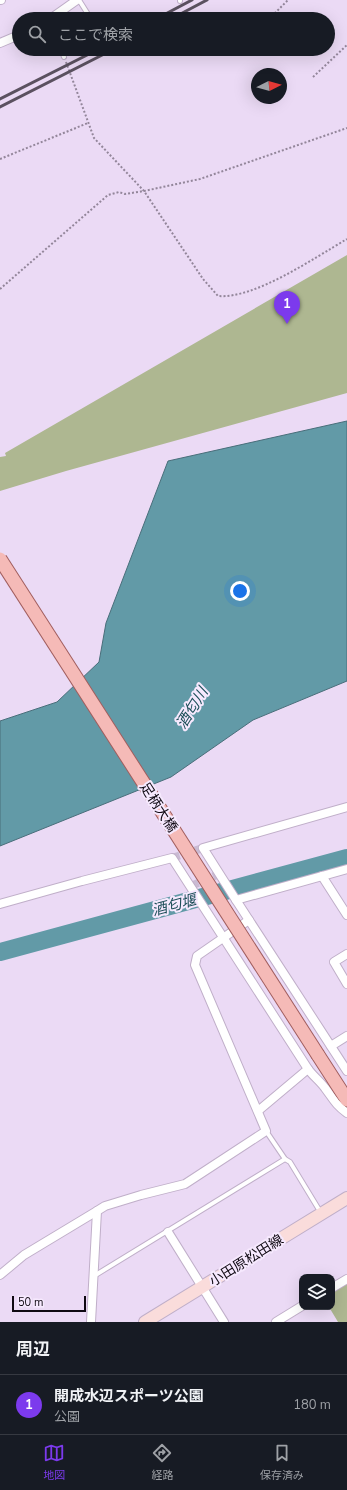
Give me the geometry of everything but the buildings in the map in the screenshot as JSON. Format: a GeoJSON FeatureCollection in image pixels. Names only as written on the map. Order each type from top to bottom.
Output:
{"type":"FeatureCollection","features":[{"type":"Feature","properties":{"kind":"main road","name":"足柄大橋"},"geometry":{"type":"LineString","coordinates":[[0,559],[347,1100]]}},
{"type":"Feature","properties":{"kind":"main road","name":"小田原松田線"},"geometry":{"type":"LineString","coordinates":[[145,1322],[347,1198]]}},
{"type":"Feature","properties":{"kind":"street"},"geometry":{"type":"LineString","coordinates":[[60,12],[78,0]]}},
{"type":"Feature","properties":{"kind":"street"},"geometry":{"type":"LineString","coordinates":[[0,43],[12,38]]}},
{"type":"Feature","properties":{"kind":"street"},"geometry":{"type":"LineString","coordinates":[[347,808],[203,848],[347,1071]]}},
{"type":"Feature","properties":{"kind":"street"},"geometry":{"type":"LineString","coordinates":[[0,904],[172,858],[222,938],[308,1068],[316,1079],[325,1087],[336,1104],[347,1113]]}},
{"type":"Feature","properties":{"kind":"street"},"geometry":{"type":"LineString","coordinates":[[234,897],[347,870]]}},
{"type":"Feature","properties":{"kind":"street"},"geometry":{"type":"LineString","coordinates":[[322,876],[347,915]]}},
{"type":"Feature","properties":{"kind":"street"},"geometry":{"type":"LineString","coordinates":[[0,1275],[24,1256],[105,1206],[185,1184],[266,1131],[195,965],[197,956],[249,920]]}},
{"type":"Feature","properties":{"kind":"street"},"geometry":{"type":"LineString","coordinates":[[347,954],[334,962],[347,984]]}},
{"type":"Feature","properties":{"kind":"street"},"geometry":{"type":"LineString","coordinates":[[331,1046],[347,1036]]}},
{"type":"Feature","properties":{"kind":"street"},"geometry":{"type":"LineString","coordinates":[[258,1111],[308,1068]]}},
{"type":"Feature","properties":{"kind":"street"},"geometry":{"type":"LineString","coordinates":[[91,1322],[98,1211]]}},
{"type":"Feature","properties":{"kind":"street"},"geometry":{"type":"LineString","coordinates":[[168,1232],[224,1322]]}},
{"type":"Feature","properties":{"kind":"street"},"geometry":{"type":"LineString","coordinates":[[335,1286],[347,1279]]}},
{"type":"Feature","properties":{"kind":"street"},"geometry":{"type":"LineString","coordinates":[[276,1322],[299,1308]]}},
{"type":"Feature","properties":{"kind":"lane"},"geometry":{"type":"LineString","coordinates":[[78,0],[86,12]]}},
{"type":"Feature","properties":{"kind":"lane"},"geometry":{"type":"LineString","coordinates":[[266,1131],[285,1159],[290,1162],[321,1214]]}},
{"type":"Feature","properties":{"kind":"lane"},"geometry":{"type":"LineString","coordinates":[[93,1277],[285,1159]]}},
{"type":"Feature","properties":{"kind":"path"},"geometry":{"type":"LineString","coordinates":[[276,12],[288,0]]}},
{"type":"Feature","properties":{"kind":"path"},"geometry":{"type":"LineString","coordinates":[[335,56],[347,45]]}},
{"type":"Feature","properties":{"kind":"path"},"geometry":{"type":"LineString","coordinates":[[313,76],[335,56]]}},
{"type":"Feature","properties":{"kind":"path"},"geometry":{"type":"LineString","coordinates":[[64,57],[94,138],[144,191],[203,280],[218,296],[225,297],[243,293],[271,282],[347,239]]}},
{"type":"Feature","properties":{"kind":"path"},"geometry":{"type":"LineString","coordinates":[[0,159],[88,123]]}},
{"type":"Feature","properties":{"kind":"path"},"geometry":{"type":"LineString","coordinates":[[0,290],[108,195],[119,192],[125,194],[144,191],[200,179],[347,128]]}},
{"type":"Feature","properties":{"kind":"shaded area"},"geometry":{"type":"Polygon","coordinates":[[[347,255],[347,393],[66,471],[0,491],[0,457],[6,456],[5,453],[347,255]]]}},
{"type":"Feature","properties":{"kind":"shaded area"},"geometry":{"type":"Polygon","coordinates":[[[347,1284],[347,1322],[338,1322],[331,1310],[335,1310],[335,1291],[347,1284]]]}},
{"type":"Feature","properties":{"kind":"water","name":"酒匂川"},"geometry":{"type":"Polygon","coordinates":[[[347,421],[347,681],[253,720],[171,777],[0,846],[0,721],[57,702],[99,662],[106,623],[168,461],[347,421]]]}},
{"type":"Feature","properties":{"kind":"waterway","name":"酒匂堰"},"geometry":{"type":"LineString","coordinates":[[0,952],[347,858]]}},
{"type":"Feature","properties":{"kind":"tunnel"},"geometry":{"type":"LineString","coordinates":[[172,858],[203,848]]}},
{"type":"Feature","properties":{"kind":"tunnel"},"geometry":{"type":"LineString","coordinates":[[191,886],[219,874]]}},
{"type":"Feature","properties":{"kind":"railway"},"geometry":{"type":"LineString","coordinates":[[169,12],[192,0]]}},
{"type":"Feature","properties":{"kind":"railway"},"geometry":{"type":"LineString","coordinates":[[184,12],[207,0]]}},
{"type":"Feature","properties":{"kind":"railway"},"geometry":{"type":"LineString","coordinates":[[0,99],[85,56]]}},
{"type":"Feature","properties":{"kind":"railway"},"geometry":{"type":"LineString","coordinates":[[0,107],[100,56]]}},
{"type":"Feature","properties":{"kind":"place","name":"開成水辺スポーツ公園"},"geometry":{"type":"Point","coordinates":[287,324]}}]}
